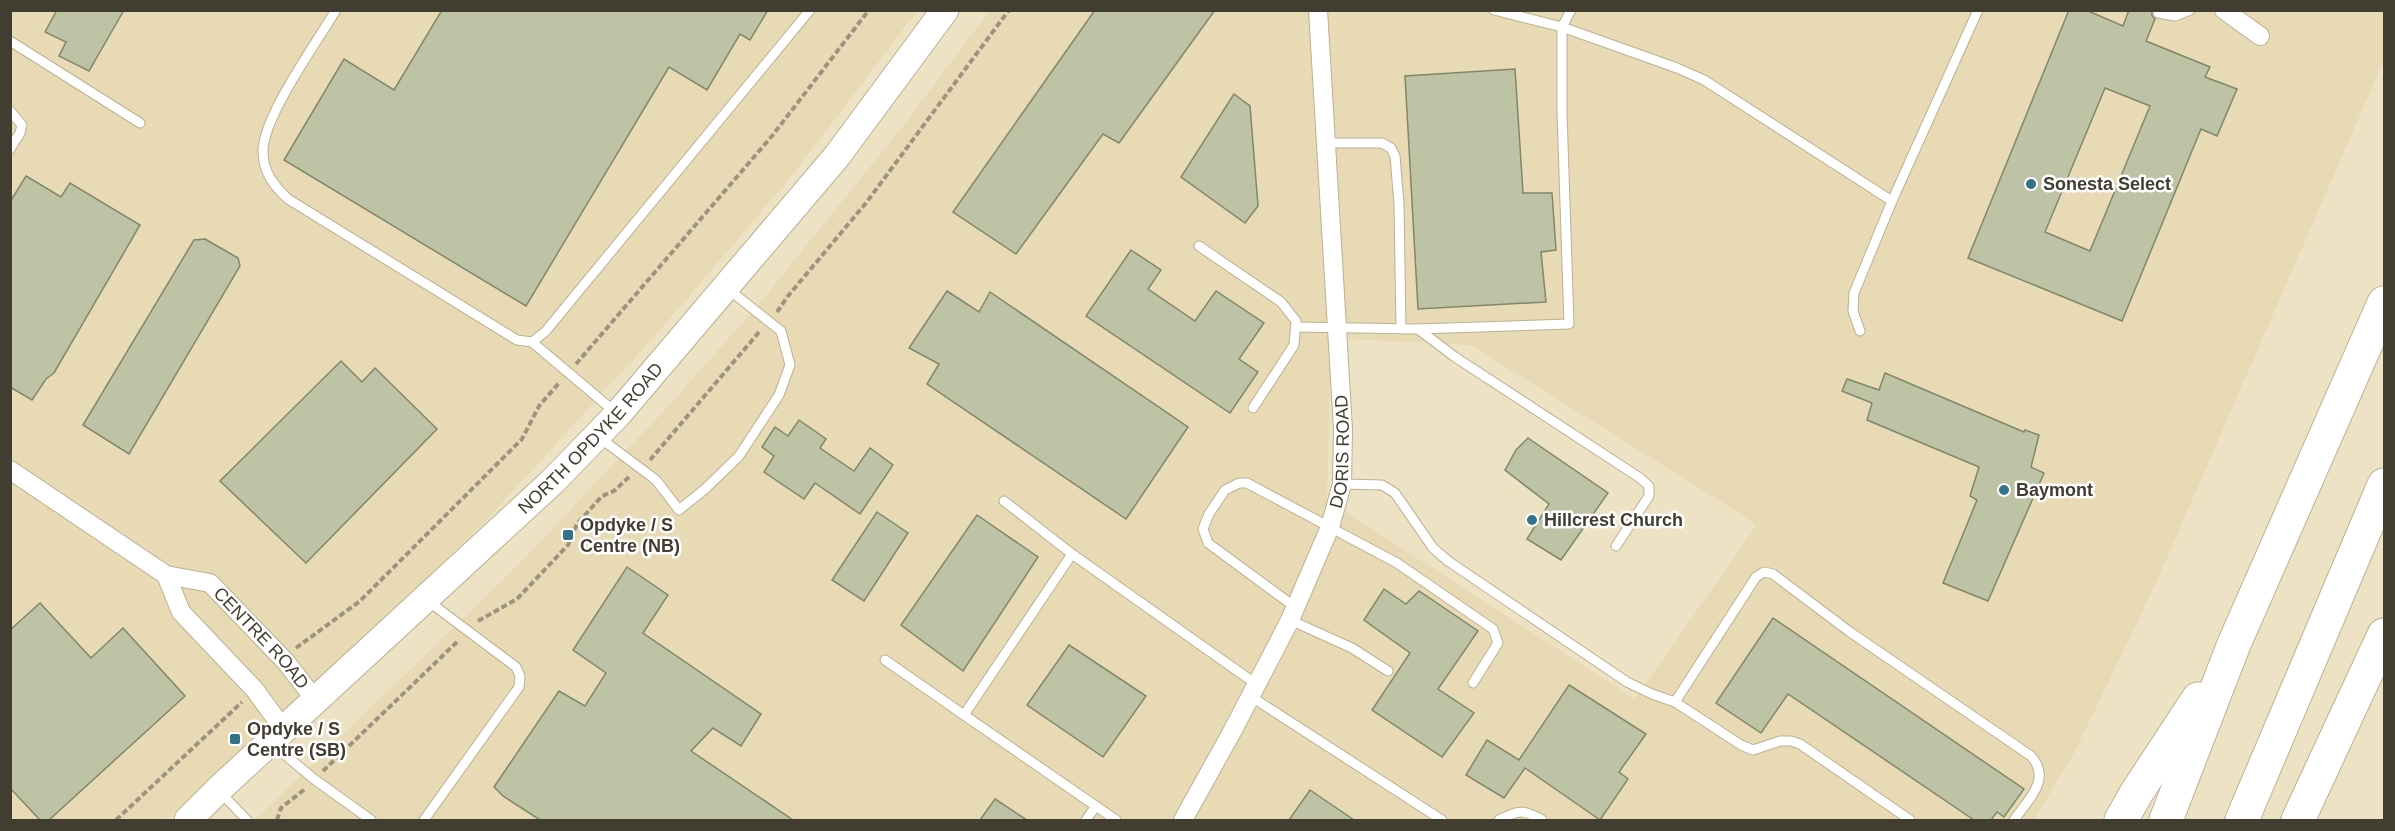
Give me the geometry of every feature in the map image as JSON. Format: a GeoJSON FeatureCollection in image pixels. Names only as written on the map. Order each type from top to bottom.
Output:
{"type":"FeatureCollection","features":[{"type":"Feature","properties":{"kind":"highway"},"geometry":{"type":"LineString","coordinates":[[2166,820],[2234,645],[2385,303]]}},
{"type":"Feature","properties":{"kind":"highway"},"geometry":{"type":"LineString","coordinates":[[2242,820],[2385,485]]}},
{"type":"Feature","properties":{"kind":"highway"},"geometry":{"type":"LineString","coordinates":[[2298,820],[2385,635]]}},
{"type":"Feature","properties":{"kind":"highway"},"geometry":{"type":"LineString","coordinates":[[2121,820],[2234,645]]}},
{"type":"Feature","properties":{"kind":"main road","name":"NORTH OPDYKE ROAD"},"geometry":{"type":"LineString","coordinates":[[188,820],[552,482],[618,414],[837,156],[945,10]]}},
{"type":"Feature","properties":{"kind":"street","name":"DORIS ROAD"},"geometry":{"type":"LineString","coordinates":[[1183,820],[1292,614],[1330,527],[1342,484],[1343,429],[1318,10]]}},
{"type":"Feature","properties":{"kind":"street"},"geometry":{"type":"LineString","coordinates":[[2224,10],[2260,36]]}},
{"type":"Feature","properties":{"kind":"street","name":"CENTRE ROAD"},"geometry":{"type":"LineString","coordinates":[[10,470],[166,575],[210,583],[286,662],[316,701]]}},
{"type":"Feature","properties":{"kind":"street"},"geometry":{"type":"LineString","coordinates":[[166,575],[181,612],[255,690],[277,736]]}},
{"type":"Feature","properties":{"kind":"lane"},"geometry":{"type":"LineString","coordinates":[[336,10],[269,122],[262,153],[273,186],[288,199],[517,340],[532,342],[618,414]]}},
{"type":"Feature","properties":{"kind":"lane"},"geometry":{"type":"LineString","coordinates":[[532,342],[545,332],[810,10]]}},
{"type":"Feature","properties":{"kind":"lane"},"geometry":{"type":"LineString","coordinates":[[1494,10],[1562,27],[1677,68],[1704,80],[1892,201]]}},
{"type":"Feature","properties":{"kind":"lane"},"geometry":{"type":"LineString","coordinates":[[1296,327],[1418,329],[1569,324],[1562,113],[1562,27],[1571,10]]}},
{"type":"Feature","properties":{"kind":"lane"},"geometry":{"type":"LineString","coordinates":[[1860,331],[1853,311],[1854,293],[1892,201],[1978,10]]}},
{"type":"Feature","properties":{"kind":"lane"},"geometry":{"type":"LineString","coordinates":[[2158,13],[2175,16],[2190,10]]}},
{"type":"Feature","properties":{"kind":"lane"},"geometry":{"type":"LineString","coordinates":[[10,41],[140,123]]}},
{"type":"Feature","properties":{"kind":"lane"},"geometry":{"type":"LineString","coordinates":[[10,111],[22,125],[10,149]]}},
{"type":"Feature","properties":{"kind":"lane"},"geometry":{"type":"LineString","coordinates":[[1325,143],[1382,143],[1391,148],[1395,156],[1399,204],[1401,329]]}},
{"type":"Feature","properties":{"kind":"lane"},"geometry":{"type":"LineString","coordinates":[[1199,246],[1281,302],[1296,321],[1294,345],[1253,408]]}},
{"type":"Feature","properties":{"kind":"lane"},"geometry":{"type":"LineString","coordinates":[[596,435],[656,480],[679,510],[739,456],[779,395],[790,365],[781,331],[726,287]]}},
{"type":"Feature","properties":{"kind":"lane"},"geometry":{"type":"LineString","coordinates":[[1418,329],[1455,357],[1640,478],[1648,486],[1649,496],[1616,546]]}},
{"type":"Feature","properties":{"kind":"lane"},"geometry":{"type":"LineString","coordinates":[[1388,671],[1353,648],[1292,614],[1208,543],[1203,529],[1209,514],[1225,490],[1239,483],[1247,483],[1397,563],[1493,629],[1498,643],[1473,683]]}},
{"type":"Feature","properties":{"kind":"lane"},"geometry":{"type":"LineString","coordinates":[[1342,484],[1382,485],[1395,493],[1432,548],[1627,682],[1675,702],[1741,745],[1753,750],[1780,741],[1800,744],[1910,820]]}},
{"type":"Feature","properties":{"kind":"lane"},"geometry":{"type":"LineString","coordinates":[[1004,501],[1253,690],[1442,820]]}},
{"type":"Feature","properties":{"kind":"lane"},"geometry":{"type":"LineString","coordinates":[[964,715],[1072,554]]}},
{"type":"Feature","properties":{"kind":"lane"},"geometry":{"type":"LineString","coordinates":[[1675,702],[1756,576],[1764,572],[1773,574],[1850,632],[2031,756],[2038,765],[2041,775],[2014,820]]}},
{"type":"Feature","properties":{"kind":"lane"},"geometry":{"type":"LineString","coordinates":[[424,820],[519,687],[520,676],[516,667],[426,599]]}},
{"type":"Feature","properties":{"kind":"lane"},"geometry":{"type":"LineString","coordinates":[[885,660],[1116,820]]}},
{"type":"Feature","properties":{"kind":"lane"},"geometry":{"type":"LineString","coordinates":[[277,736],[314,779],[371,820]]}},
{"type":"Feature","properties":{"kind":"lane"},"geometry":{"type":"LineString","coordinates":[[218,790],[247,820]]}},
{"type":"Feature","properties":{"kind":"lane"},"geometry":{"type":"LineString","coordinates":[[1086,820],[1096,806]]}},
{"type":"Feature","properties":{"kind":"lane"},"geometry":{"type":"LineString","coordinates":[[1499,820],[1514,812],[1529,812],[1542,820]]}},
{"type":"Feature","properties":{"kind":"path"},"geometry":{"type":"LineString","coordinates":[[286,662],[297,647],[360,601],[522,439],[539,406],[772,136],[868,10]]}},
{"type":"Feature","properties":{"kind":"path"},"geometry":{"type":"LineString","coordinates":[[781,309],[788,296],[866,203],[1009,10]]}},
{"type":"Feature","properties":{"kind":"path"},"geometry":{"type":"LineString","coordinates":[[651,459],[757,335]]}},
{"type":"Feature","properties":{"kind":"path"},"geometry":{"type":"LineString","coordinates":[[480,620],[517,600],[568,545],[577,524],[602,496],[614,491],[629,477]]}},
{"type":"Feature","properties":{"kind":"path"},"geometry":{"type":"LineString","coordinates":[[326,768],[456,643]]}},
{"type":"Feature","properties":{"kind":"path"},"geometry":{"type":"LineString","coordinates":[[116,820],[255,690]]}},
{"type":"Feature","properties":{"kind":"path"},"geometry":{"type":"LineString","coordinates":[[277,820],[281,808],[302,791]]}},
{"type":"Feature","properties":{"kind":"shaded area"},"geometry":{"type":"Polygon","coordinates":[[[10,11],[917,11],[794,173],[661,329],[489,517],[373,632],[166,820],[11,820],[10,11]]]}},
{"type":"Feature","properties":{"kind":"shaded area"},"geometry":{"type":"Polygon","coordinates":[[[989,11],[2384,11],[2384,60],[2155,585],[2074,753],[2034,820],[255,820],[520,563],[663,412],[760,303],[907,121],[989,11]],[[1331,338],[1327,500],[1635,699],[1756,526],[1744,516],[1471,345],[1331,338]]]}},
{"type":"Feature","properties":{"kind":"building"},"geometry":{"type":"Polygon","coordinates":[[[57,10],[124,10],[89,71],[59,56],[66,42],[45,32],[57,10]]]}},
{"type":"Feature","properties":{"kind":"building"},"geometry":{"type":"Polygon","coordinates":[[[442,10],[768,10],[750,40],[740,34],[707,90],[669,67],[526,306],[284,160],[344,59],[394,90],[442,10]]]}},
{"type":"Feature","properties":{"kind":"building"},"geometry":{"type":"Polygon","coordinates":[[[1095,10],[1215,10],[1119,143],[1103,134],[1016,254],[953,212],[1095,10]]]}},
{"type":"Feature","properties":{"kind":"building","name":"Sonesta Select"},"geometry":{"type":"Polygon","coordinates":[[[2069,10],[2086,10],[2123,26],[2129,10],[2152,10],[2152,16],[2155,19],[2146,41],[2210,67],[2205,77],[2237,89],[2217,136],[2201,129],[2122,321],[1968,258],[2069,10]],[[2105,88],[2045,232],[2090,251],[2150,106],[2105,88]]]}},
{"type":"Feature","properties":{"kind":"building"},"geometry":{"type":"Polygon","coordinates":[[[1515,69],[1523,193],[1552,193],[1556,250],[1541,252],[1546,302],[1418,309],[1405,76],[1515,69]]]}},
{"type":"Feature","properties":{"kind":"building"},"geometry":{"type":"Polygon","coordinates":[[[1234,94],[1250,106],[1258,206],[1245,223],[1181,177],[1234,94]]]}},
{"type":"Feature","properties":{"kind":"building"},"geometry":{"type":"Polygon","coordinates":[[[26,176],[61,197],[70,183],[140,225],[54,373],[46,379],[32,400],[10,387],[10,202],[26,176]]]}},
{"type":"Feature","properties":{"kind":"building"},"geometry":{"type":"Polygon","coordinates":[[[205,239],[238,258],[240,266],[129,454],[83,425],[194,240],[205,239]]]}},
{"type":"Feature","properties":{"kind":"building"},"geometry":{"type":"Polygon","coordinates":[[[1131,250],[1161,270],[1148,289],[1195,321],[1216,291],[1264,323],[1239,359],[1258,372],[1230,413],[1086,316],[1131,250]]]}},
{"type":"Feature","properties":{"kind":"building"},"geometry":{"type":"Polygon","coordinates":[[[947,291],[979,312],[990,292],[1188,427],[1126,519],[927,384],[939,364],[909,348],[947,291]]]}},
{"type":"Feature","properties":{"kind":"building"},"geometry":{"type":"Polygon","coordinates":[[[341,361],[362,382],[375,368],[437,429],[306,563],[220,481],[341,361]]]}},
{"type":"Feature","properties":{"kind":"building","name":"Baymont"},"geometry":{"type":"Polygon","coordinates":[[[1885,373],[2024,432],[2025,430],[2039,435],[2031,467],[2044,473],[1988,601],[1943,583],[1977,500],[1970,496],[1979,467],[1867,420],[1872,403],[1842,391],[1847,379],[1879,390],[1885,373]]]}},
{"type":"Feature","properties":{"kind":"building"},"geometry":{"type":"Polygon","coordinates":[[[799,420],[826,439],[820,448],[854,471],[870,448],[893,465],[860,514],[815,483],[804,499],[764,472],[774,456],[762,447],[775,427],[788,436],[799,420]]]}},
{"type":"Feature","properties":{"kind":"building"},"geometry":{"type":"Polygon","coordinates":[[[1528,438],[1608,493],[1561,560],[1527,539],[1549,504],[1505,470],[1516,450],[1528,438]]]}},
{"type":"Feature","properties":{"kind":"building"},"geometry":{"type":"Polygon","coordinates":[[[877,512],[908,533],[864,601],[832,580],[877,512]]]}},
{"type":"Feature","properties":{"kind":"building"},"geometry":{"type":"Polygon","coordinates":[[[977,515],[1038,557],[963,671],[901,625],[977,515]]]}},
{"type":"Feature","properties":{"kind":"building"},"geometry":{"type":"Polygon","coordinates":[[[627,567],[668,595],[643,633],[761,714],[741,746],[713,728],[691,751],[793,820],[540,820],[503,796],[494,787],[559,691],[585,706],[606,673],[573,650],[627,567]]]}},
{"type":"Feature","properties":{"kind":"building"},"geometry":{"type":"Polygon","coordinates":[[[1384,589],[1406,604],[1419,591],[1478,631],[1438,689],[1474,713],[1442,757],[1372,710],[1410,653],[1364,620],[1384,589]]]}},
{"type":"Feature","properties":{"kind":"building"},"geometry":{"type":"Polygon","coordinates":[[[40,603],[91,658],[123,628],[185,696],[49,820],[40,820],[10,788],[10,630],[40,603]]]}},
{"type":"Feature","properties":{"kind":"building"},"geometry":{"type":"Polygon","coordinates":[[[1773,618],[2024,789],[2004,817],[1997,812],[1991,820],[1974,820],[1788,694],[1761,733],[1716,703],[1773,618]]]}},
{"type":"Feature","properties":{"kind":"building"},"geometry":{"type":"Polygon","coordinates":[[[1069,645],[1146,696],[1103,757],[1027,705],[1069,645]]]}},
{"type":"Feature","properties":{"kind":"building"},"geometry":{"type":"Polygon","coordinates":[[[1569,685],[1646,734],[1619,772],[1628,779],[1600,820],[1525,768],[1504,798],[1466,775],[1487,740],[1519,760],[1569,685]]]}},
{"type":"Feature","properties":{"kind":"building"},"geometry":{"type":"Polygon","coordinates":[[[1310,790],[1354,820],[1289,820],[1310,790]]]}},
{"type":"Feature","properties":{"kind":"building"},"geometry":{"type":"Polygon","coordinates":[[[995,799],[1027,820],[980,820],[995,799]]]}},
{"type":"Feature","properties":{"kind":"place","name":"Sonesta Select"},"geometry":{"type":"Point","coordinates":[2031,184]}},
{"type":"Feature","properties":{"kind":"place","name":"Baymont"},"geometry":{"type":"Point","coordinates":[2004,490]}},
{"type":"Feature","properties":{"kind":"place","name":"Hillcrest Church"},"geometry":{"type":"Point","coordinates":[1532,520]}},
{"type":"Feature","properties":{"kind":"place","name":"Opdyke / S Centre (NB)"},"geometry":{"type":"Point","coordinates":[568,535]}},
{"type":"Feature","properties":{"kind":"place","name":"Opdyke / S Centre (SB)"},"geometry":{"type":"Point","coordinates":[235,739]}}]}
